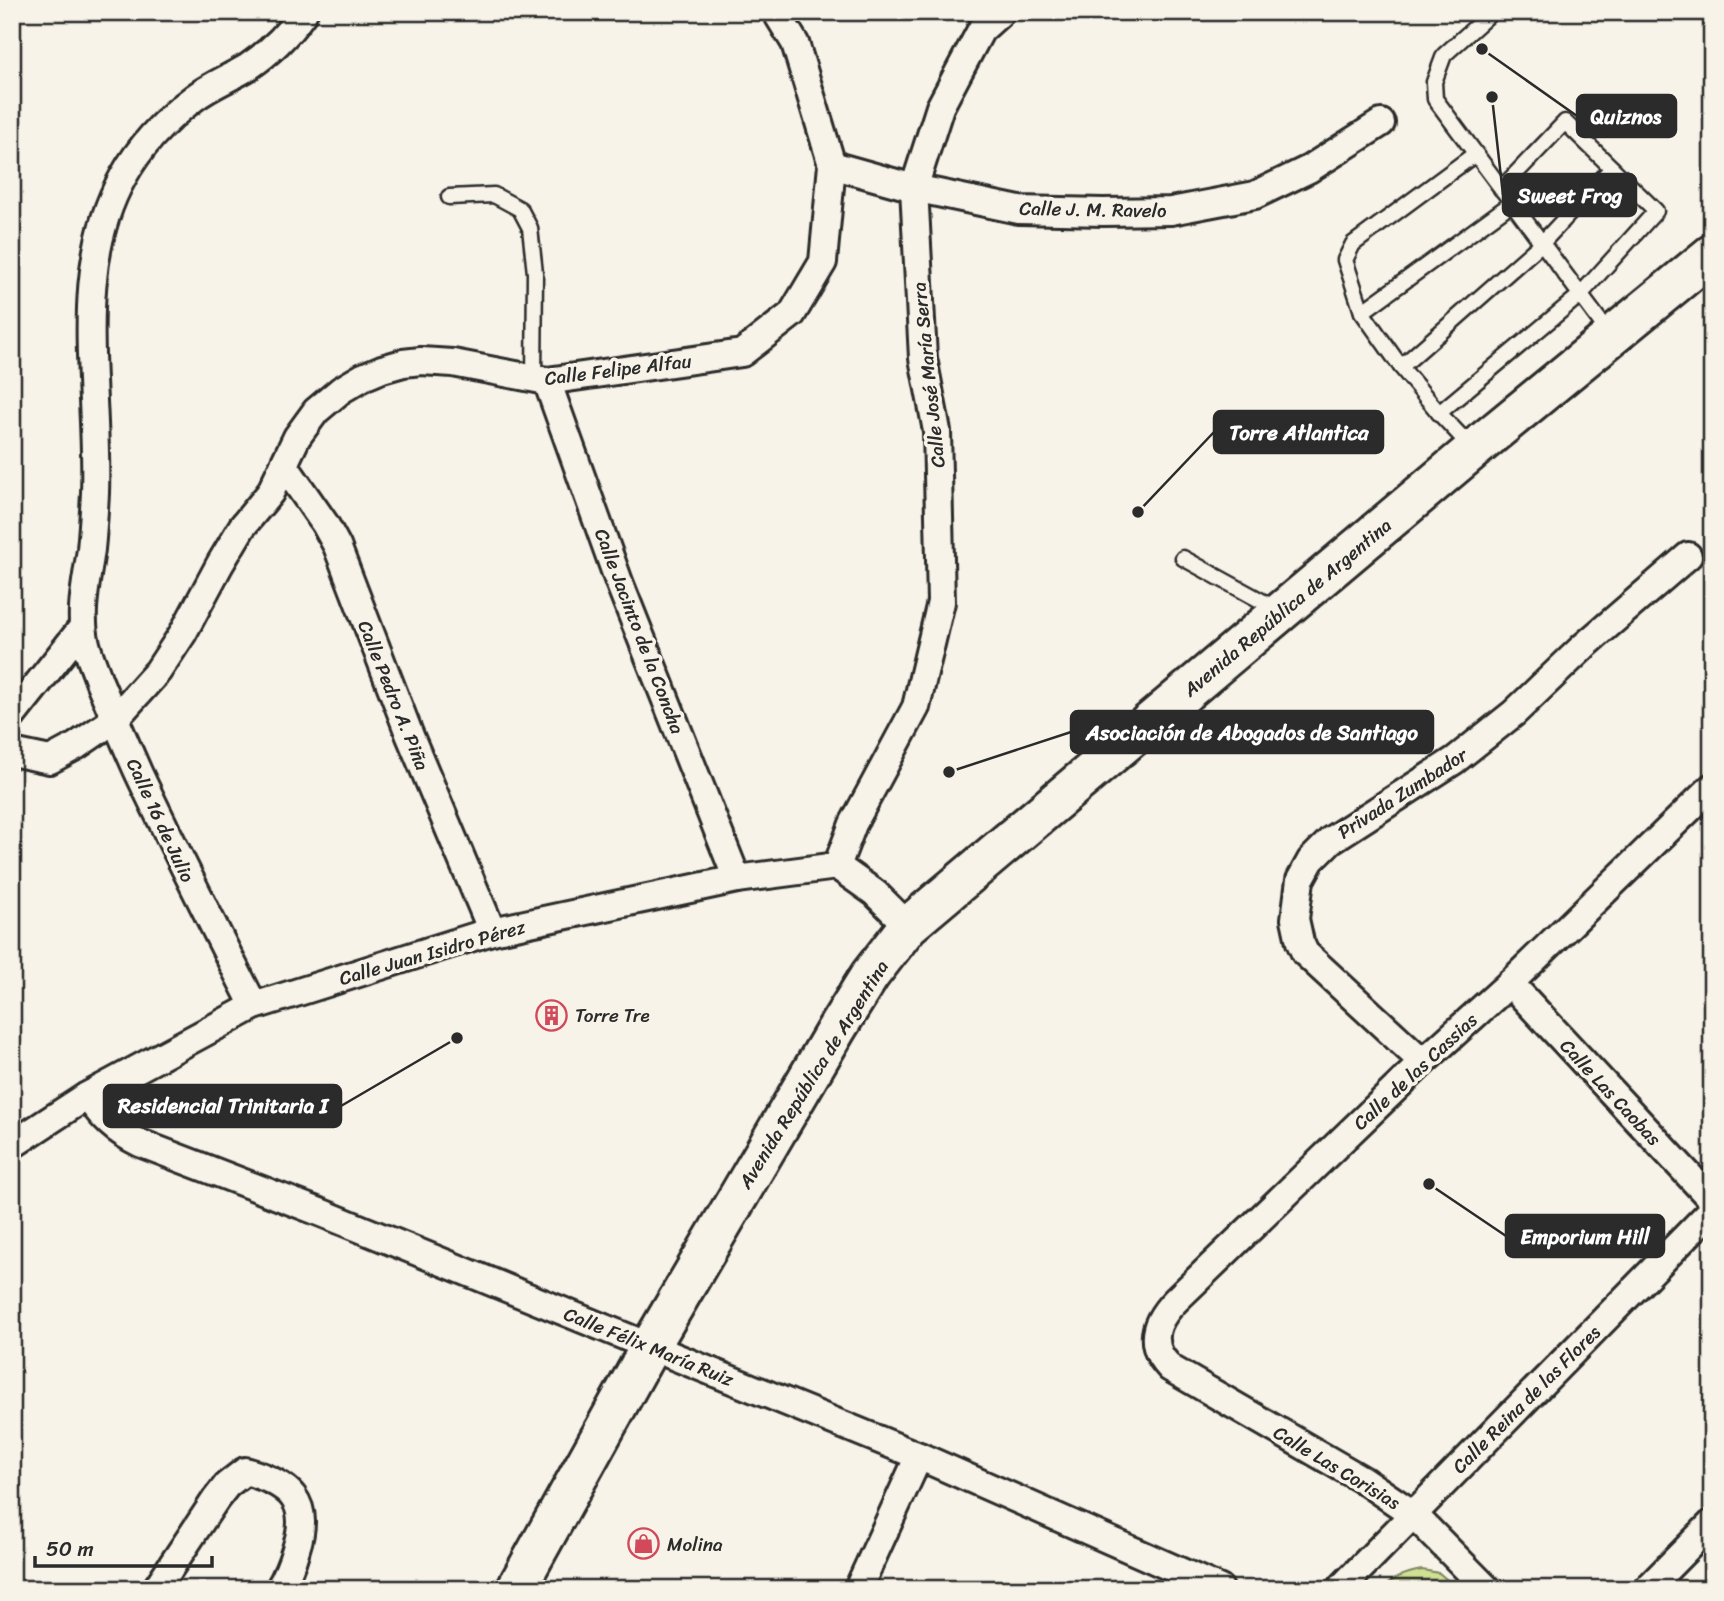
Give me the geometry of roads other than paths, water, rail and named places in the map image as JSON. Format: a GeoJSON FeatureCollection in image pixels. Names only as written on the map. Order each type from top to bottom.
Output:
{"type":"FeatureCollection","features":[{"type":"Feature","properties":{"kind":"main road","name":"Avenida República de Argentina"},"geometry":{"type":"LineString","coordinates":[[516,1589],[649,1347],[837,1028],[870,975],[908,926],[1474,450],[1711,257]]}},
{"type":"Feature","properties":{"kind":"street"},"geometry":{"type":"LineString","coordinates":[[12,716],[82,628],[95,491],[91,332],[93,272],[102,228],[123,176],[170,117],[195,97],[248,66],[282,39],[304,12]]}},
{"type":"Feature","properties":{"kind":"street","name":"Calle Felipe Alfau"},"geometry":{"type":"LineString","coordinates":[[12,752],[50,760],[114,720],[158,671],[171,651],[242,527],[270,493],[297,437],[316,411],[341,390],[363,377],[403,363],[421,361],[453,363],[540,380],[742,353],[792,314],[823,262],[832,165],[795,43],[776,12]]}},
{"type":"Feature","properties":{"kind":"street","name":"Calle José María Serra"},"geometry":{"type":"LineString","coordinates":[[836,866],[853,824],[916,707],[941,602],[937,431],[923,358],[914,188],[940,107],[981,30],[1001,12]]}},
{"type":"Feature","properties":{"kind":"street","name":"Calle J. M. Ravelo"},"geometry":{"type":"LineString","coordinates":[[832,165],[914,188],[1019,210],[1171,211],[1255,195],[1309,169],[1381,123]]}},
{"type":"Feature","properties":{"kind":"street","name":"Calle Jacinto de la Concha"},"geometry":{"type":"LineString","coordinates":[[540,380],[737,879]]}},
{"type":"Feature","properties":{"kind":"street","name":"Calle Pedro A. Piña"},"geometry":{"type":"LineString","coordinates":[[284,465],[337,546],[410,736],[492,931]]}},
{"type":"Feature","properties":{"kind":"street","name":"Privada Zumbador"},"geometry":{"type":"LineString","coordinates":[[1423,1062],[1305,953],[1295,919],[1300,880],[1311,860],[1331,840],[1465,752],[1514,713],[1584,646],[1688,556]]}},
{"type":"Feature","properties":{"kind":"street","name":"Calle 16 de Julio"},"geometry":{"type":"LineString","coordinates":[[82,628],[86,646],[114,720],[181,864],[254,1006]]}},
{"type":"Feature","properties":{"kind":"street","name":"Calle de las Cassias"},"geometry":{"type":"LineString","coordinates":[[1170,1368],[1159,1354],[1155,1337],[1157,1325],[1164,1312],[1712,787]]}},
{"type":"Feature","properties":{"kind":"street"},"geometry":{"type":"LineString","coordinates":[[836,866],[875,892],[908,926]]}},
{"type":"Feature","properties":{"kind":"street","name":"Calle Juan Isidro Pérez"},"geometry":{"type":"LineString","coordinates":[[12,1145],[87,1096],[254,1006],[492,931],[737,879],[836,866]]}},
{"type":"Feature","properties":{"kind":"street","name":"Calle Las Caobas"},"geometry":{"type":"LineString","coordinates":[[1510,983],[1712,1200]]}},
{"type":"Feature","properties":{"kind":"street","name":"Calle Félix María Ruiz"},"geometry":{"type":"LineString","coordinates":[[87,1096],[106,1121],[129,1138],[322,1213],[919,1456],[1220,1589]]}},
{"type":"Feature","properties":{"kind":"street","name":"Calle Reina de las Flores"},"geometry":{"type":"LineString","coordinates":[[1340,1589],[1712,1210]]}},
{"type":"Feature","properties":{"kind":"street","name":"Calle Las Corisias"},"geometry":{"type":"LineString","coordinates":[[1170,1368],[1363,1480],[1413,1514],[1487,1589]]}},
{"type":"Feature","properties":{"kind":"street"},"geometry":{"type":"LineString","coordinates":[[858,1589],[919,1456]]}},
{"type":"Feature","properties":{"kind":"street"},"geometry":{"type":"LineString","coordinates":[[156,1589],[216,1499],[227,1485],[245,1471],[268,1477],[286,1489],[301,1508],[302,1532],[279,1589]]}},
{"type":"Feature","properties":{"kind":"street"},"geometry":{"type":"LineString","coordinates":[[1647,1589],[1712,1523]]}},
{"type":"Feature","properties":{"kind":"lane"},"geometry":{"type":"LineString","coordinates":[[1492,12],[1444,55],[1434,82],[1434,99],[1612,337]]}},
{"type":"Feature","properties":{"kind":"lane"},"geometry":{"type":"LineString","coordinates":[[1439,413],[1580,295],[1656,211],[1565,122],[1502,189]]}},
{"type":"Feature","properties":{"kind":"lane"},"geometry":{"type":"LineString","coordinates":[[1474,450],[1401,367],[1362,312],[1345,260],[1353,244],[1475,154]]}},
{"type":"Feature","properties":{"kind":"lane"},"geometry":{"type":"LineString","coordinates":[[1401,367],[1542,243],[1612,168]]}},
{"type":"Feature","properties":{"kind":"lane"},"geometry":{"type":"LineString","coordinates":[[449,197],[494,195],[520,209],[530,228],[540,380]]}},
{"type":"Feature","properties":{"kind":"lane"},"geometry":{"type":"LineString","coordinates":[[1362,312],[1512,203]]}},
{"type":"Feature","properties":{"kind":"lane"},"geometry":{"type":"LineString","coordinates":[[1184,558],[1281,612]]}},
{"type":"Feature","properties":{"kind":"place","name":"Quiznos"},"geometry":{"type":"Point","coordinates":[1482,49]}},
{"type":"Feature","properties":{"kind":"place","name":"Sweet Frog"},"geometry":{"type":"Point","coordinates":[1492,97]}},
{"type":"Feature","properties":{"kind":"place","name":"Torre Atlantica"},"geometry":{"type":"Point","coordinates":[1138,512]}},
{"type":"Feature","properties":{"kind":"place","name":"Asociación de Abogados de Santiago"},"geometry":{"type":"Point","coordinates":[949,772]}},
{"type":"Feature","properties":{"kind":"place","name":"Torre Tre"},"geometry":{"type":"Point","coordinates":[552,1015]}},
{"type":"Feature","properties":{"kind":"place","name":"Residencial Trinitaria I"},"geometry":{"type":"Point","coordinates":[457,1038]}},
{"type":"Feature","properties":{"kind":"place","name":"Emporium Hill"},"geometry":{"type":"Point","coordinates":[1429,1184]}},
{"type":"Feature","properties":{"kind":"place","name":"Molina"},"geometry":{"type":"Point","coordinates":[644,1544]}}]}
